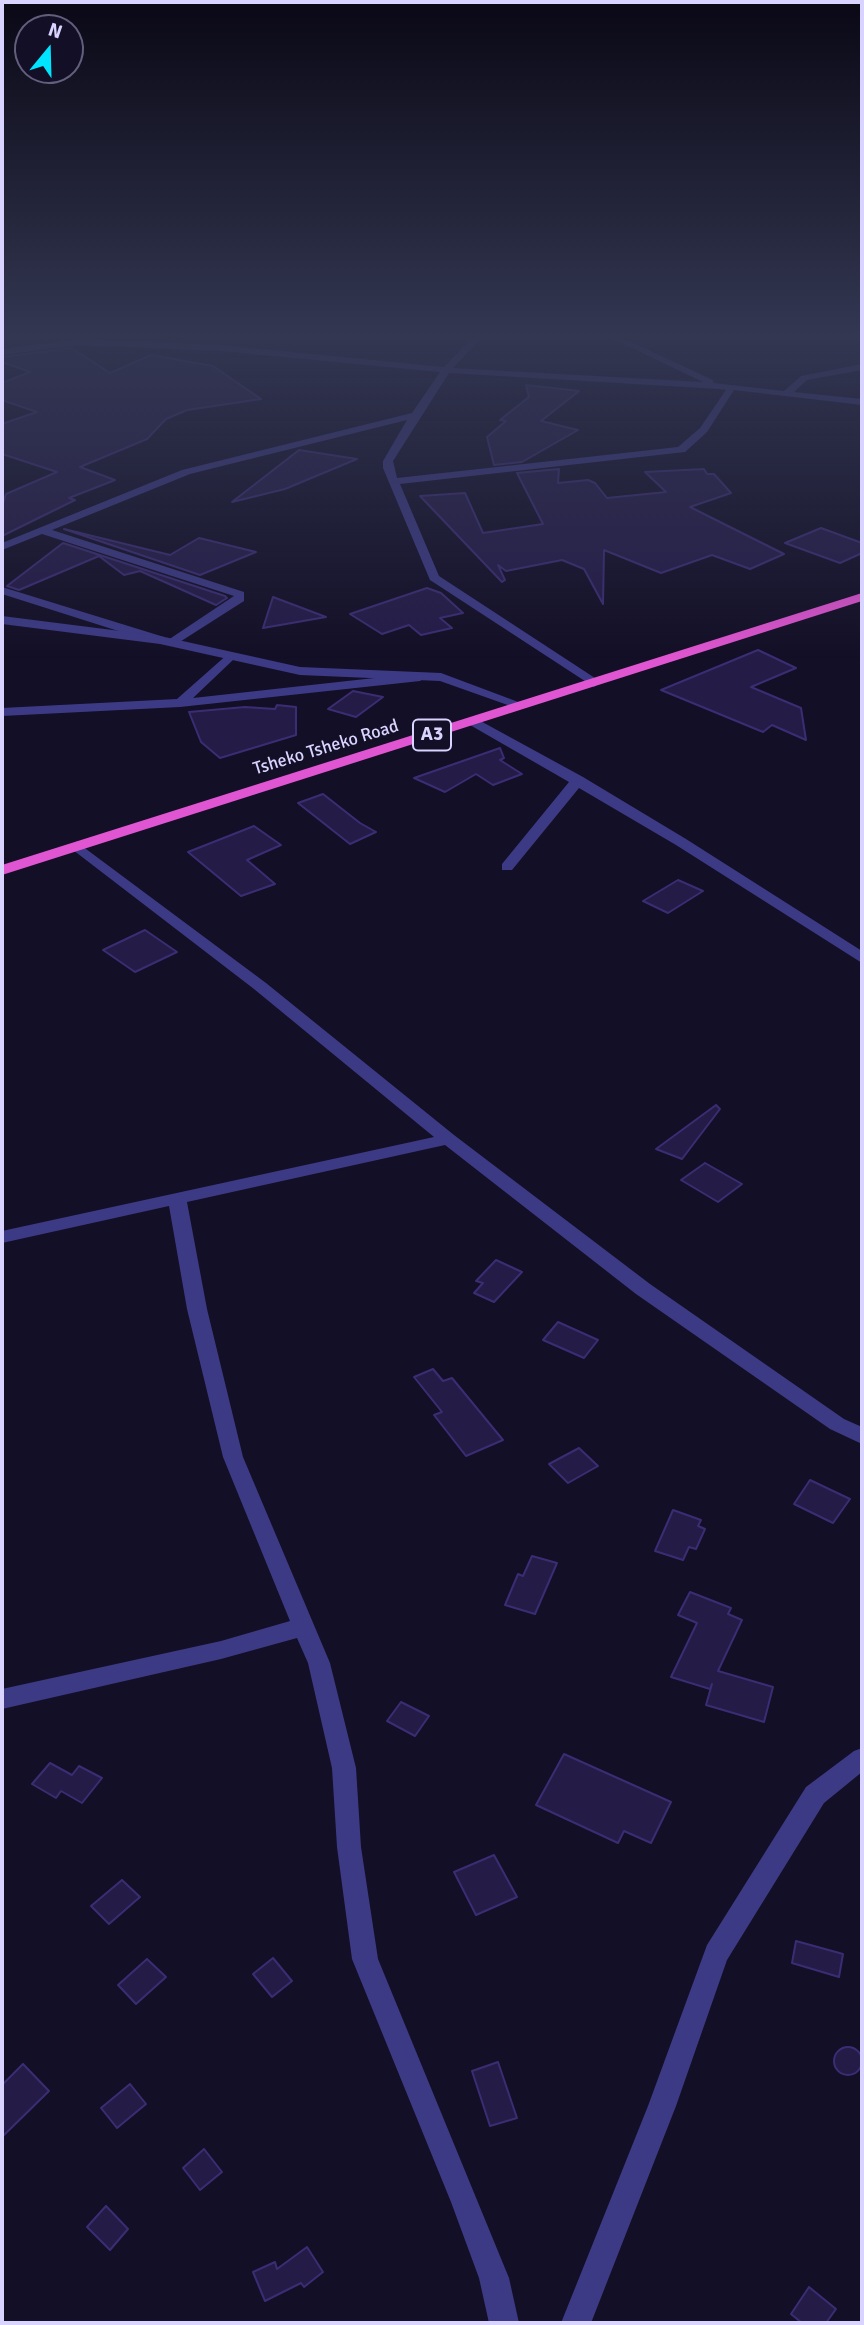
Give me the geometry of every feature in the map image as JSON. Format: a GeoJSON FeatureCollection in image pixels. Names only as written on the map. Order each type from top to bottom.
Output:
{"type":"FeatureCollection","features":[{"type":"Feature","properties":{"kind":"highway","name":"Tsheko Tsheko Road"},"geometry":{"type":"LineString","coordinates":[[2,870],[862,597]]}},
{"type":"Feature","properties":{"kind":"street"},"geometry":{"type":"LineString","coordinates":[[2,547],[186,472],[300,444]]}},
{"type":"Feature","properties":{"kind":"street"},"geometry":{"type":"LineString","coordinates":[[398,444],[388,460],[434,578],[594,683]]}},
{"type":"Feature","properties":{"kind":"street"},"geometry":{"type":"LineString","coordinates":[[394,481],[681,450],[688,444]]}},
{"type":"Feature","properties":{"kind":"street"},"geometry":{"type":"LineString","coordinates":[[2,621],[165,641],[240,599],[240,594],[43,531]]}},
{"type":"Feature","properties":{"kind":"street"},"geometry":{"type":"LineString","coordinates":[[2,590],[165,641],[229,657],[300,671],[453,679],[523,706]]}},
{"type":"Feature","properties":{"kind":"street"},"geometry":{"type":"LineString","coordinates":[[180,704],[229,657]]}},
{"type":"Feature","properties":{"kind":"street"},"geometry":{"type":"LineString","coordinates":[[2,712],[180,704],[430,676]]}},
{"type":"Feature","properties":{"kind":"street"},"geometry":{"type":"LineString","coordinates":[[475,722],[578,780],[862,958]]}},
{"type":"Feature","properties":{"kind":"street"},"geometry":{"type":"LineString","coordinates":[[507,867],[578,780]]}},
{"type":"Feature","properties":{"kind":"street"},"geometry":{"type":"LineString","coordinates":[[78,847],[260,986],[448,1139],[643,1289],[837,1424],[862,1436]]}},
{"type":"Feature","properties":{"kind":"street"},"geometry":{"type":"LineString","coordinates":[[2,1237],[448,1139]]}},
{"type":"Feature","properties":{"kind":"street"},"geometry":{"type":"LineString","coordinates":[[177,1199],[197,1309],[233,1457],[319,1663],[344,1768],[349,1847],[365,1959],[470,2214],[494,2278],[504,2323]]}},
{"type":"Feature","properties":{"kind":"street"},"geometry":{"type":"LineString","coordinates":[[2,1699],[221,1650],[304,1626]]}},
{"type":"Feature","properties":{"kind":"street"},"geometry":{"type":"LineString","coordinates":[[576,2323],[662,2106],[716,1954],[815,1795],[862,1758]]}},
{"type":"Feature","properties":{"kind":"building"},"geometry":{"type":"Polygon","coordinates":[[[2,444],[136,444],[80,467],[115,480],[69,498],[75,500],[2,536],[2,507],[6,494],[57,472],[2,454],[2,444]]]}},
{"type":"Feature","properties":{"kind":"building"},"geometry":{"type":"Polygon","coordinates":[[[489,444],[554,444],[522,462],[494,465],[489,444]]]}},
{"type":"Feature","properties":{"kind":"building"},"geometry":{"type":"Polygon","coordinates":[[[299,450],[357,459],[285,489],[232,502],[299,450]]]}},
{"type":"Feature","properties":{"kind":"building"},"geometry":{"type":"Polygon","coordinates":[[[559,469],[558,483],[588,480],[595,483],[607,498],[666,492],[645,472],[704,469],[707,474],[714,474],[731,493],[690,507],[784,554],[750,569],[712,555],[661,573],[604,550],[603,604],[584,569],[562,560],[506,571],[498,565],[505,580],[502,582],[420,496],[465,493],[483,533],[543,524],[517,473],[559,469]]]}},
{"type":"Feature","properties":{"kind":"building"},"geometry":{"type":"Polygon","coordinates":[[[821,528],[862,543],[862,553],[840,563],[785,543],[821,528]]]}},
{"type":"Feature","properties":{"kind":"building"},"geometry":{"type":"Polygon","coordinates":[[[64,529],[170,555],[199,538],[256,552],[200,575],[64,529]]]}},
{"type":"Feature","properties":{"kind":"building"},"geometry":{"type":"Polygon","coordinates":[[[63,543],[227,598],[216,605],[140,571],[124,575],[99,556],[19,590],[7,586],[63,543]]]}},
{"type":"Feature","properties":{"kind":"building"},"geometry":{"type":"Polygon","coordinates":[[[427,588],[441,593],[463,613],[440,618],[452,628],[421,635],[409,625],[382,634],[350,614],[427,588]]]}},
{"type":"Feature","properties":{"kind":"building"},"geometry":{"type":"Polygon","coordinates":[[[273,597],[326,617],[263,628],[273,597]]]}},
{"type":"Feature","properties":{"kind":"building"},"geometry":{"type":"Polygon","coordinates":[[[758,650],[796,668],[751,687],[801,708],[806,740],[772,725],[763,732],[661,690],[758,650]]]}},
{"type":"Feature","properties":{"kind":"building"},"geometry":{"type":"Polygon","coordinates":[[[353,691],[383,697],[356,717],[328,709],[353,691]]]}},
{"type":"Feature","properties":{"kind":"building"},"geometry":{"type":"Polygon","coordinates":[[[277,705],[296,707],[296,735],[220,758],[201,742],[189,712],[245,707],[275,709],[277,705]]]}},
{"type":"Feature","properties":{"kind":"building"},"geometry":{"type":"Polygon","coordinates":[[[500,748],[504,758],[500,760],[522,774],[493,785],[476,774],[445,792],[414,778],[500,748]]]}},
{"type":"Feature","properties":{"kind":"building"},"geometry":{"type":"Polygon","coordinates":[[[323,794],[376,832],[350,844],[298,803],[323,794]]]}},
{"type":"Feature","properties":{"kind":"building"},"geometry":{"type":"Polygon","coordinates":[[[254,826],[281,845],[247,860],[275,884],[241,896],[188,852],[254,826]]]}},
{"type":"Feature","properties":{"kind":"building"},"geometry":{"type":"Polygon","coordinates":[[[678,880],[703,891],[668,913],[643,901],[678,880]]]}},
{"type":"Feature","properties":{"kind":"building"},"geometry":{"type":"Polygon","coordinates":[[[145,930],[177,952],[135,972],[103,950],[145,930]]]}},
{"type":"Feature","properties":{"kind":"building"},"geometry":{"type":"Polygon","coordinates":[[[716,1105],[720,1109],[682,1159],[656,1149],[716,1105]]]}},
{"type":"Feature","properties":{"kind":"building"},"geometry":{"type":"Polygon","coordinates":[[[705,1163],[742,1184],[718,1202],[681,1180],[705,1163]]]}},
{"type":"Feature","properties":{"kind":"building"},"geometry":{"type":"Polygon","coordinates":[[[496,1260],[522,1272],[494,1302],[474,1293],[483,1283],[476,1281],[496,1260]]]}},
{"type":"Feature","properties":{"kind":"building"},"geometry":{"type":"Polygon","coordinates":[[[558,1322],[598,1340],[584,1358],[543,1340],[558,1322]]]}},
{"type":"Feature","properties":{"kind":"building"},"geometry":{"type":"Polygon","coordinates":[[[433,1369],[443,1381],[452,1378],[503,1440],[466,1456],[434,1415],[442,1412],[414,1377],[433,1369]]]}},
{"type":"Feature","properties":{"kind":"building"},"geometry":{"type":"Polygon","coordinates":[[[579,1448],[598,1466],[568,1483],[549,1464],[579,1448]]]}},
{"type":"Feature","properties":{"kind":"building"},"geometry":{"type":"Polygon","coordinates":[[[810,1480],[850,1499],[833,1523],[794,1504],[810,1480]]]}},
{"type":"Feature","properties":{"kind":"building"},"geometry":{"type":"Polygon","coordinates":[[[673,1510],[701,1520],[698,1526],[705,1529],[696,1549],[689,1547],[683,1560],[655,1551],[673,1510]]]}},
{"type":"Feature","properties":{"kind":"building"},"geometry":{"type":"Polygon","coordinates":[[[532,1556],[557,1563],[535,1614],[505,1605],[518,1574],[523,1576],[532,1556]]]}},
{"type":"Feature","properties":{"kind":"building"},"geometry":{"type":"Polygon","coordinates":[[[690,1592],[731,1608],[728,1614],[742,1620],[718,1671],[773,1687],[764,1722],[706,1705],[712,1684],[710,1689],[671,1677],[697,1623],[678,1615],[690,1592]]]}},
{"type":"Feature","properties":{"kind":"building"},"geometry":{"type":"Polygon","coordinates":[[[401,1702],[429,1716],[415,1736],[387,1721],[401,1702]]]}},
{"type":"Feature","properties":{"kind":"building"},"geometry":{"type":"Polygon","coordinates":[[[564,1754],[671,1802],[651,1843],[624,1831],[618,1843],[536,1805],[564,1754]]]}},
{"type":"Feature","properties":{"kind":"building"},"geometry":{"type":"Polygon","coordinates":[[[50,1763],[72,1775],[79,1766],[102,1778],[82,1803],[61,1791],[56,1798],[32,1784],[50,1763]]]}},
{"type":"Feature","properties":{"kind":"building"},"geometry":{"type":"Polygon","coordinates":[[[494,1855],[517,1897],[476,1915],[454,1872],[494,1855]]]}},
{"type":"Feature","properties":{"kind":"building"},"geometry":{"type":"Polygon","coordinates":[[[122,1880],[140,1897],[109,1924],[91,1906],[122,1880]]]}},
{"type":"Feature","properties":{"kind":"building"},"geometry":{"type":"Polygon","coordinates":[[[796,1941],[843,1954],[839,1977],[792,1963],[796,1941]]]}},
{"type":"Feature","properties":{"kind":"building"},"geometry":{"type":"Polygon","coordinates":[[[273,1958],[292,1981],[272,1997],[253,1974],[273,1958]]]}},
{"type":"Feature","properties":{"kind":"building"},"geometry":{"type":"Polygon","coordinates":[[[147,1959],[166,1977],[136,2004],[118,1985],[147,1959]]]}},
{"type":"Feature","properties":{"kind":"building"},"geometry":{"type":"Polygon","coordinates":[[[848,2047],[858,2051],[862,2061],[858,2071],[848,2075],[838,2071],[834,2061],[838,2051],[848,2047]]]}},
{"type":"Feature","properties":{"kind":"building"},"geometry":{"type":"Polygon","coordinates":[[[498,2062],[517,2118],[490,2126],[472,2071],[498,2062]]]}},
{"type":"Feature","properties":{"kind":"building"},"geometry":{"type":"Polygon","coordinates":[[[23,2064],[49,2091],[2,2137],[2,2085],[23,2064]]]}},
{"type":"Feature","properties":{"kind":"building"},"geometry":{"type":"Polygon","coordinates":[[[130,2084],[146,2104],[117,2128],[101,2108],[130,2084]]]}},
{"type":"Feature","properties":{"kind":"building"},"geometry":{"type":"Polygon","coordinates":[[[204,2149],[222,2172],[200,2190],[183,2168],[204,2149]]]}},
{"type":"Feature","properties":{"kind":"building"},"geometry":{"type":"Polygon","coordinates":[[[106,2206],[128,2229],[110,2250],[87,2227],[106,2206]]]}},
{"type":"Feature","properties":{"kind":"building"},"geometry":{"type":"Polygon","coordinates":[[[307,2247],[323,2272],[304,2287],[301,2283],[265,2301],[253,2272],[275,2262],[277,2269],[307,2247]]]}},
{"type":"Feature","properties":{"kind":"building"},"geometry":{"type":"Polygon","coordinates":[[[809,2287],[836,2309],[826,2323],[802,2323],[791,2314],[809,2287]]]}}]}
